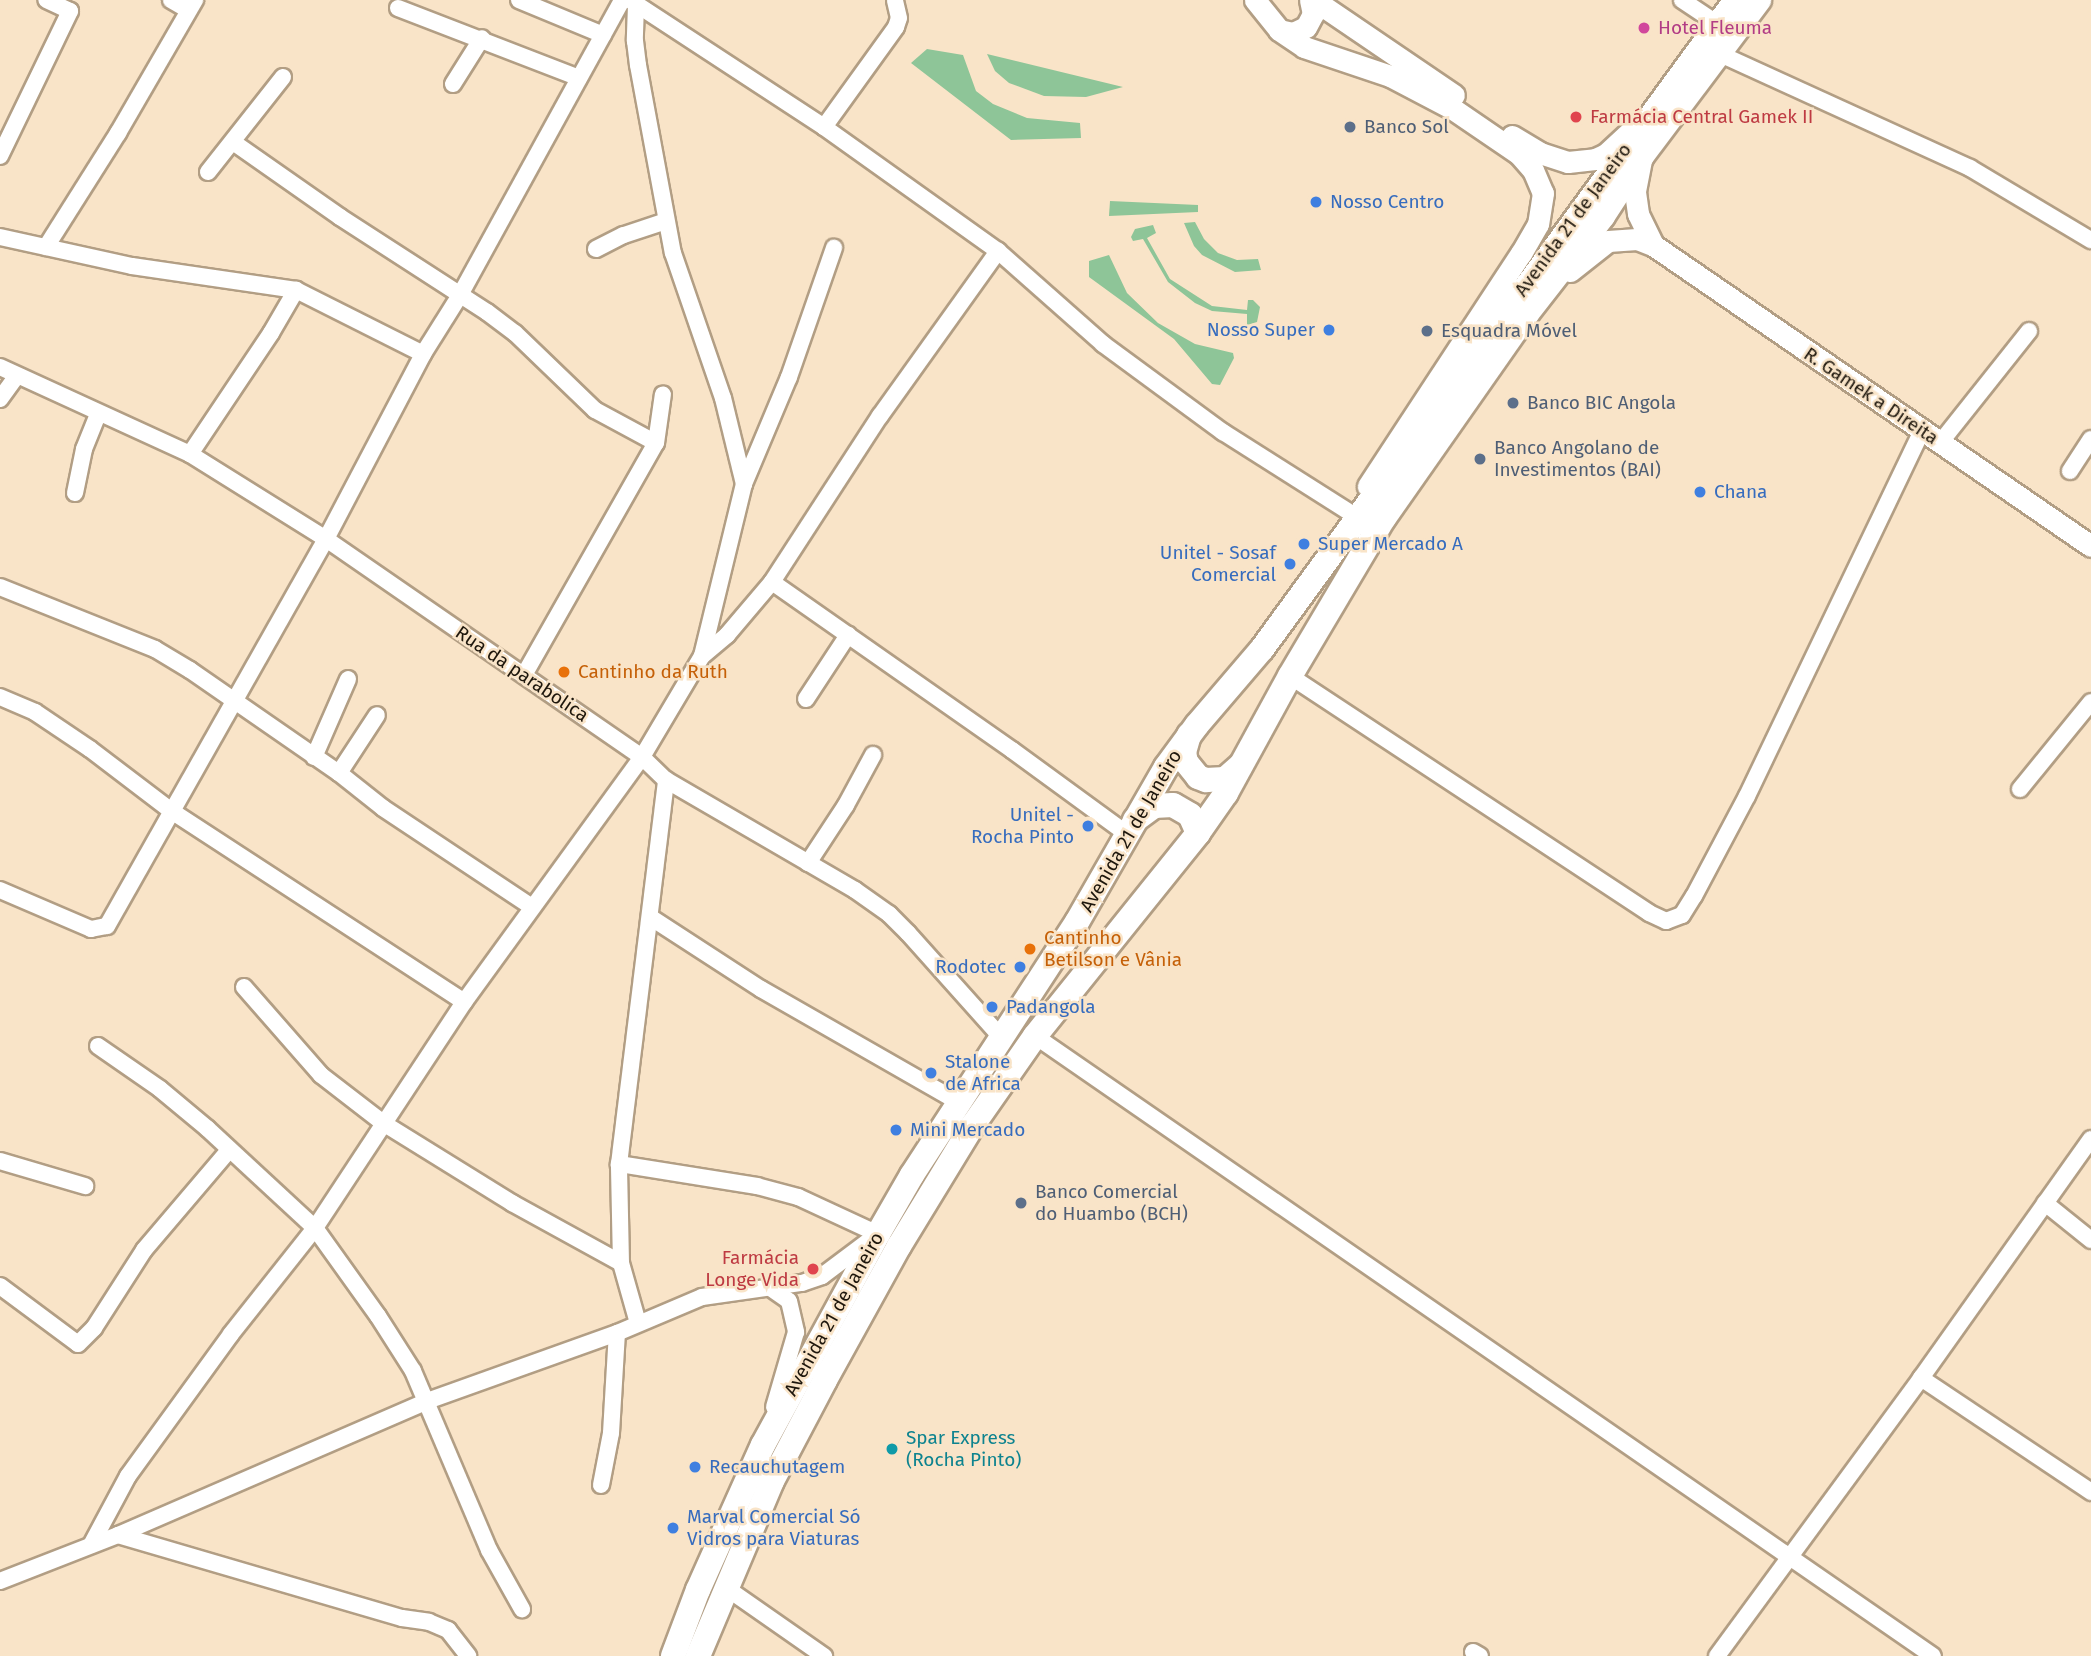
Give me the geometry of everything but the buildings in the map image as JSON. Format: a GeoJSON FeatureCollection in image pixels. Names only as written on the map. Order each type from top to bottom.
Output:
{"type":"FeatureCollection","features":[{"type":"Feature","properties":{"kind":"main road"},"geometry":{"type":"LineString","coordinates":[[1255,0],[1279,30],[1304,47],[1379,72],[1423,92],[1519,155],[1533,170],[1543,192],[1538,224],[1521,253],[1352,513],[1322,567]]}},
{"type":"Feature","properties":{"kind":"main road","name":"Avenida 21 de Janeiro"},"geometry":{"type":"LineString","coordinates":[[673,1656],[698,1590],[762,1445],[878,1234],[1001,1037],[1077,922],[1131,827],[1189,734],[1262,649],[1736,0]]}},
{"type":"Feature","properties":{"kind":"main road","name":"Avenida 21 de Janeiro"},"geometry":{"type":"LineString","coordinates":[[698,1656],[725,1587],[772,1482],[892,1258],[973,1125],[1035,1036],[1198,833],[1384,518],[1526,315],[1603,216],[1642,156],[1759,0]]}},
{"type":"Feature","properties":{"kind":"main road"},"geometry":{"type":"LineString","coordinates":[[1279,30],[1293,33],[1306,27],[1317,1],[1524,145],[1556,160],[1595,159],[1619,145],[1674,83]]}},
{"type":"Feature","properties":{"kind":"main road"},"geometry":{"type":"LineString","coordinates":[[1642,156],[1635,192],[1638,214],[1653,245]]}},
{"type":"Feature","properties":{"kind":"main road"},"geometry":{"type":"LineString","coordinates":[[1526,315],[1598,246],[1620,238],[1653,245]]}},
{"type":"Feature","properties":{"kind":"main road","name":"R. Gamek a Direita"},"geometry":{"type":"LineString","coordinates":[[1653,245],[2091,546]]}},
{"type":"Feature","properties":{"kind":"main road"},"geometry":{"type":"LineString","coordinates":[[1189,734],[1186,762],[1198,777],[1216,781],[1225,779],[1240,766]]}},
{"type":"Feature","properties":{"kind":"main road"},"geometry":{"type":"LineString","coordinates":[[1131,827],[1154,806],[1173,805],[1190,815],[1198,833]]}},
{"type":"Feature","properties":{"kind":"street"},"geometry":{"type":"LineString","coordinates":[[0,156],[73,5],[46,0]]}},
{"type":"Feature","properties":{"kind":"street"},"geometry":{"type":"LineString","coordinates":[[46,247],[118,133],[192,5],[171,0]]}},
{"type":"Feature","properties":{"kind":"street"},"geometry":{"type":"LineString","coordinates":[[519,0],[603,34]]}},
{"type":"Feature","properties":{"kind":"street"},"geometry":{"type":"LineString","coordinates":[[824,127],[892,33],[899,18],[895,0]]}},
{"type":"Feature","properties":{"kind":"street"},"geometry":{"type":"LineString","coordinates":[[1682,0],[1718,24]]}},
{"type":"Feature","properties":{"kind":"street"},"geometry":{"type":"LineString","coordinates":[[0,890],[91,929],[107,926],[170,810],[326,539],[423,354],[460,295],[603,34],[629,2]]}},
{"type":"Feature","properties":{"kind":"street"},"geometry":{"type":"LineString","coordinates":[[629,2],[824,127],[998,251],[1125,360],[1223,432],[1352,513]]}},
{"type":"Feature","properties":{"kind":"street"},"geometry":{"type":"LineString","coordinates":[[629,2],[673,253],[723,398],[744,484]]}},
{"type":"Feature","properties":{"kind":"street"},"geometry":{"type":"LineString","coordinates":[[398,8],[482,38],[579,78]]}},
{"type":"Feature","properties":{"kind":"street"},"geometry":{"type":"LineString","coordinates":[[453,84],[482,38]]}},
{"type":"Feature","properties":{"kind":"street"},"geometry":{"type":"LineString","coordinates":[[1718,53],[1970,167],[2091,240]]}},
{"type":"Feature","properties":{"kind":"street"},"geometry":{"type":"LineString","coordinates":[[208,172],[283,77]]}},
{"type":"Feature","properties":{"kind":"street"},"geometry":{"type":"LineString","coordinates":[[233,142],[514,333],[595,410],[656,443]]}},
{"type":"Feature","properties":{"kind":"street"},"geometry":{"type":"LineString","coordinates":[[596,249],[624,234],[666,221]]}},
{"type":"Feature","properties":{"kind":"street"},"geometry":{"type":"LineString","coordinates":[[0,237],[132,266],[296,290],[423,354]]}},
{"type":"Feature","properties":{"kind":"street"},"geometry":{"type":"LineString","coordinates":[[91,1545],[128,1476],[231,1334],[314,1228],[464,1002],[642,757],[702,656],[744,484],[789,377],[834,248]]}},
{"type":"Feature","properties":{"kind":"street"},"geometry":{"type":"LineString","coordinates":[[702,656],[727,635],[772,582],[880,416],[998,251]]}},
{"type":"Feature","properties":{"kind":"street"},"geometry":{"type":"LineString","coordinates":[[190,454],[271,333],[296,290]]}},
{"type":"Feature","properties":{"kind":"street"},"geometry":{"type":"LineString","coordinates":[[1940,443],[2029,331]]}},
{"type":"Feature","properties":{"kind":"street","name":"Rua da parabolica"},"geometry":{"type":"LineString","coordinates":[[0,367],[190,454],[326,539],[642,757],[666,780],[889,914],[1001,1037]]}},
{"type":"Feature","properties":{"kind":"street"},"geometry":{"type":"LineString","coordinates":[[0,399],[17,376]]}},
{"type":"Feature","properties":{"kind":"street"},"geometry":{"type":"LineString","coordinates":[[524,675],[656,443],[663,394]]}},
{"type":"Feature","properties":{"kind":"street"},"geometry":{"type":"LineString","coordinates":[[75,492],[84,449],[98,414]]}},
{"type":"Feature","properties":{"kind":"street"},"geometry":{"type":"LineString","coordinates":[[1290,676],[1649,913],[1666,921],[1682,915],[1695,896],[1747,796],[1922,431]]}},
{"type":"Feature","properties":{"kind":"street"},"geometry":{"type":"LineString","coordinates":[[2070,471],[2091,439]]}},
{"type":"Feature","properties":{"kind":"street"},"geometry":{"type":"LineString","coordinates":[[772,582],[1131,827]]}},
{"type":"Feature","properties":{"kind":"street"},"geometry":{"type":"LineString","coordinates":[[0,587],[155,649],[190,670],[232,702],[339,773],[383,808],[532,907]]}},
{"type":"Feature","properties":{"kind":"street"},"geometry":{"type":"LineString","coordinates":[[806,699],[848,635]]}},
{"type":"Feature","properties":{"kind":"street"},"geometry":{"type":"LineString","coordinates":[[314,757],[348,679]]}},
{"type":"Feature","properties":{"kind":"street"},"geometry":{"type":"LineString","coordinates":[[0,697],[35,712],[79,741],[170,810],[464,1002]]}},
{"type":"Feature","properties":{"kind":"street"},"geometry":{"type":"LineString","coordinates":[[2020,789],[2091,702]]}},
{"type":"Feature","properties":{"kind":"street"},"geometry":{"type":"LineString","coordinates":[[339,773],[377,715]]}},
{"type":"Feature","properties":{"kind":"street"},"geometry":{"type":"LineString","coordinates":[[808,863],[846,805],[873,755]]}},
{"type":"Feature","properties":{"kind":"street"},"geometry":{"type":"LineString","coordinates":[[638,1323],[621,1263],[619,1164],[625,1093],[666,780]]}},
{"type":"Feature","properties":{"kind":"street"},"geometry":{"type":"LineString","coordinates":[[650,917],[761,989],[960,1103]]}},
{"type":"Feature","properties":{"kind":"street"},"geometry":{"type":"LineString","coordinates":[[244,987],[321,1075],[383,1123],[512,1203],[621,1263]]}},
{"type":"Feature","properties":{"kind":"street"},"geometry":{"type":"LineString","coordinates":[[1035,1036],[1933,1656]]}},
{"type":"Feature","properties":{"kind":"street"},"geometry":{"type":"LineString","coordinates":[[98,1046],[160,1089],[314,1228],[378,1316],[413,1371],[489,1550],[522,1609]]}},
{"type":"Feature","properties":{"kind":"street"},"geometry":{"type":"LineString","coordinates":[[1717,1656],[1921,1378],[2091,1139]]}},
{"type":"Feature","properties":{"kind":"street"},"geometry":{"type":"LineString","coordinates":[[0,1286],[44,1317],[72,1342],[83,1341],[144,1250],[229,1150]]}},
{"type":"Feature","properties":{"kind":"street"},"geometry":{"type":"LineString","coordinates":[[0,1161],[85,1186]]}},
{"type":"Feature","properties":{"kind":"street"},"geometry":{"type":"LineString","coordinates":[[0,1581],[118,1535],[427,1401],[617,1333],[702,1297],[802,1283],[822,1276],[878,1234],[798,1197],[757,1186],[619,1164]]}},
{"type":"Feature","properties":{"kind":"street"},"geometry":{"type":"LineString","coordinates":[[2045,1203],[2091,1240]]}},
{"type":"Feature","properties":{"kind":"street"},"geometry":{"type":"LineString","coordinates":[[762,1445],[796,1332],[789,1301],[766,1286]]}},
{"type":"Feature","properties":{"kind":"street"},"geometry":{"type":"LineString","coordinates":[[601,1485],[611,1433],[617,1333]]}},
{"type":"Feature","properties":{"kind":"street"},"geometry":{"type":"LineString","coordinates":[[1921,1378],[2091,1492]]}},
{"type":"Feature","properties":{"kind":"street"},"geometry":{"type":"LineString","coordinates":[[118,1535],[402,1618],[429,1622],[448,1630],[468,1656]]}},
{"type":"Feature","properties":{"kind":"street"},"geometry":{"type":"LineString","coordinates":[[725,1587],[824,1656]]}},
{"type":"Feature","properties":{"kind":"green space"},"geometry":{"type":"Polygon","coordinates":[[[927,49],[963,55],[976,91],[993,104],[1027,118],[1080,123],[1081,138],[1011,140],[911,63],[927,49]]]}},
{"type":"Feature","properties":{"kind":"green space"},"geometry":{"type":"Polygon","coordinates":[[[987,54],[1123,87],[1086,97],[1044,96],[1009,83],[995,71],[987,54]]]}},
{"type":"Feature","properties":{"kind":"green space"},"geometry":{"type":"Polygon","coordinates":[[[1110,201],[1198,205],[1198,212],[1109,216],[1110,201]]]}},
{"type":"Feature","properties":{"kind":"green space"},"geometry":{"type":"Polygon","coordinates":[[[1195,222],[1204,239],[1218,253],[1237,260],[1258,259],[1261,270],[1235,272],[1202,255],[1194,246],[1184,223],[1195,222]]]}},
{"type":"Feature","properties":{"kind":"green space"},"geometry":{"type":"Polygon","coordinates":[[[1153,225],[1156,233],[1147,238],[1170,279],[1212,306],[1247,310],[1248,300],[1253,300],[1260,307],[1257,322],[1247,325],[1247,314],[1212,311],[1195,303],[1168,282],[1143,239],[1133,241],[1131,237],[1135,229],[1153,225]]]}},
{"type":"Feature","properties":{"kind":"green space"},"geometry":{"type":"Polygon","coordinates":[[[1109,255],[1127,293],[1158,323],[1195,344],[1233,353],[1234,358],[1220,385],[1212,384],[1174,339],[1089,277],[1089,261],[1109,255]]]}},
{"type":"Feature","properties":{"kind":"place","name":"Hotel Fleuma"},"geometry":{"type":"Point","coordinates":[1644,28]}},
{"type":"Feature","properties":{"kind":"place","name":"Farmácia Central Gamek II"},"geometry":{"type":"Point","coordinates":[1576,117]}},
{"type":"Feature","properties":{"kind":"place","name":"Banco Sol"},"geometry":{"type":"Point","coordinates":[1350,127]}},
{"type":"Feature","properties":{"kind":"place","name":"Nosso Centro"},"geometry":{"type":"Point","coordinates":[1316,202]}},
{"type":"Feature","properties":{"kind":"place","name":"Nosso Super"},"geometry":{"type":"Point","coordinates":[1329,330]}},
{"type":"Feature","properties":{"kind":"place","name":"Esquadra Móvel"},"geometry":{"type":"Point","coordinates":[1427,331]}},
{"type":"Feature","properties":{"kind":"place","name":"Banco BIC Angola"},"geometry":{"type":"Point","coordinates":[1513,403]}},
{"type":"Feature","properties":{"kind":"place","name":"Banco Angolano de Investimentos (BAI)"},"geometry":{"type":"Point","coordinates":[1480,459]}},
{"type":"Feature","properties":{"kind":"place","name":"Chana"},"geometry":{"type":"Point","coordinates":[1700,492]}},
{"type":"Feature","properties":{"kind":"place","name":"Super Mercado A"},"geometry":{"type":"Point","coordinates":[1304,544]}},
{"type":"Feature","properties":{"kind":"place","name":"Unitel - Sosaf Comercial"},"geometry":{"type":"Point","coordinates":[1290,564]}},
{"type":"Feature","properties":{"kind":"place","name":"Cantinho da Ruth"},"geometry":{"type":"Point","coordinates":[564,672]}},
{"type":"Feature","properties":{"kind":"place","name":"Unitel - Rocha Pinto"},"geometry":{"type":"Point","coordinates":[1088,826]}},
{"type":"Feature","properties":{"kind":"place","name":"Cantinho Betilson e Vânia"},"geometry":{"type":"Point","coordinates":[1030,949]}},
{"type":"Feature","properties":{"kind":"place","name":"Rodotec"},"geometry":{"type":"Point","coordinates":[1020,967]}},
{"type":"Feature","properties":{"kind":"place","name":"Padangola"},"geometry":{"type":"Point","coordinates":[992,1007]}},
{"type":"Feature","properties":{"kind":"place","name":"Stalone de Africa"},"geometry":{"type":"Point","coordinates":[931,1073]}},
{"type":"Feature","properties":{"kind":"place","name":"Mini Mercado"},"geometry":{"type":"Point","coordinates":[896,1130]}},
{"type":"Feature","properties":{"kind":"place","name":"Banco Comercial do Huambo (BCH)"},"geometry":{"type":"Point","coordinates":[1021,1203]}},
{"type":"Feature","properties":{"kind":"place","name":"Farmácia Longe Vida"},"geometry":{"type":"Point","coordinates":[813,1269]}},
{"type":"Feature","properties":{"kind":"place","name":"Spar Express (Rocha Pinto)"},"geometry":{"type":"Point","coordinates":[892,1449]}},
{"type":"Feature","properties":{"kind":"place","name":"Recauchutagem"},"geometry":{"type":"Point","coordinates":[695,1467]}},
{"type":"Feature","properties":{"kind":"place","name":"Marval Comercial Só Vidros para Viaturas"},"geometry":{"type":"Point","coordinates":[673,1528]}}]}
